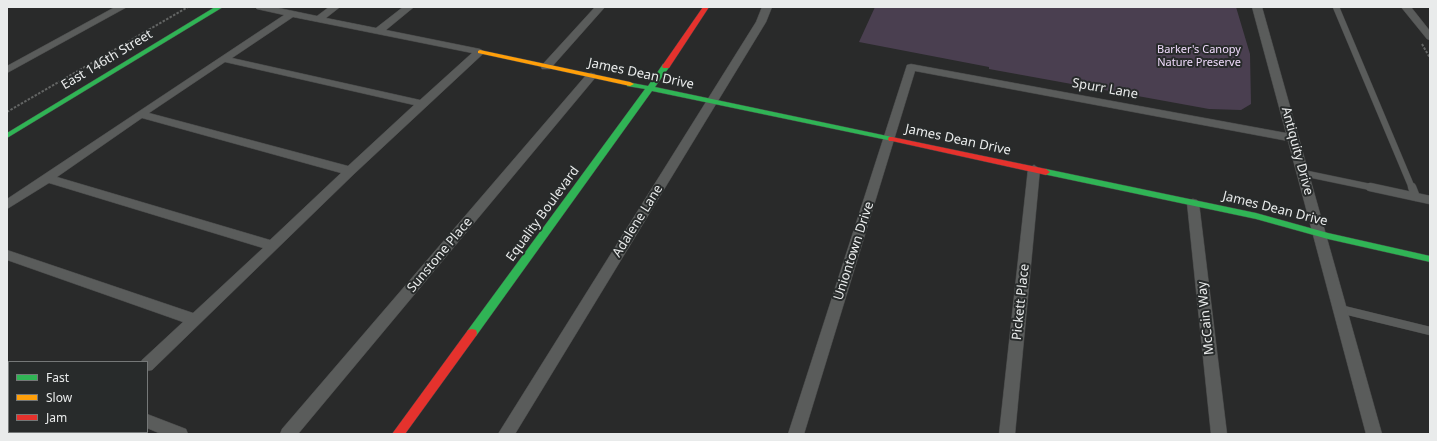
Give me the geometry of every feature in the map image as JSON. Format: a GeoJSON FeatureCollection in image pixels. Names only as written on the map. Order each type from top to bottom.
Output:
{"type":"FeatureCollection","features":[{"type":"Feature","properties":{"kind":"street"},"geometry":{"type":"LineString","coordinates":[[7,70],[122,7]]}},
{"type":"Feature","properties":{"kind":"street","name":"East 146th Street"},"geometry":{"type":"LineString","coordinates":[[7,136],[220,7]]}},
{"type":"Feature","properties":{"kind":"street"},"geometry":{"type":"LineString","coordinates":[[260,7],[480,52]]}},
{"type":"Feature","properties":{"kind":"street"},"geometry":{"type":"LineString","coordinates":[[318,19],[335,7]]}},
{"type":"Feature","properties":{"kind":"street"},"geometry":{"type":"LineString","coordinates":[[378,31],[409,7]]}},
{"type":"Feature","properties":{"kind":"street"},"geometry":{"type":"LineString","coordinates":[[546,67],[600,7]]}},
{"type":"Feature","properties":{"kind":"street","name":"Equality Boulevard"},"geometry":{"type":"LineString","coordinates":[[398,434],[699,22],[706,7]]}},
{"type":"Feature","properties":{"kind":"street","name":"Adalene Lane"},"geometry":{"type":"LineString","coordinates":[[506,434],[761,22],[767,7]]}},
{"type":"Feature","properties":{"kind":"street","name":"Antiquity Drive"},"geometry":{"type":"LineString","coordinates":[[1257,7],[1374,434]]}},
{"type":"Feature","properties":{"kind":"street"},"geometry":{"type":"LineString","coordinates":[[1406,7],[1430,37]]}},
{"type":"Feature","properties":{"kind":"street"},"geometry":{"type":"LineString","coordinates":[[7,205],[140,114],[291,14]]}},
{"type":"Feature","properties":{"kind":"street"},"geometry":{"type":"LineString","coordinates":[[148,364],[350,171],[480,52]]}},
{"type":"Feature","properties":{"kind":"street","name":"James Dean Drive"},"geometry":{"type":"LineString","coordinates":[[480,52],[1256,216],[1320,234],[1430,259]]}},
{"type":"Feature","properties":{"kind":"street"},"geometry":{"type":"LineString","coordinates":[[223,59],[422,104]]}},
{"type":"Feature","properties":{"kind":"street","name":"Spurr Lane"},"geometry":{"type":"LineString","coordinates":[[912,67],[1293,138]]}},
{"type":"Feature","properties":{"kind":"street","name":"Uniontown Drive"},"geometry":{"type":"LineString","coordinates":[[796,434],[912,67]]}},
{"type":"Feature","properties":{"kind":"street","name":"Sunstone Place"},"geometry":{"type":"LineString","coordinates":[[288,434],[591,76]]}},
{"type":"Feature","properties":{"kind":"street"},"geometry":{"type":"LineString","coordinates":[[140,114],[350,171]]}},
{"type":"Feature","properties":{"kind":"street","name":"Pickett Place"},"geometry":{"type":"LineString","coordinates":[[1007,434],[1034,169]]}},
{"type":"Feature","properties":{"kind":"street"},"geometry":{"type":"LineString","coordinates":[[47,178],[273,246]]}},
{"type":"Feature","properties":{"kind":"street","name":"McCain Way"},"geometry":{"type":"LineString","coordinates":[[1193,203],[1219,434]]}},
{"type":"Feature","properties":{"kind":"street"},"geometry":{"type":"LineString","coordinates":[[7,255],[195,320]]}},
{"type":"Feature","properties":{"kind":"street"},"geometry":{"type":"LineString","coordinates":[[148,421],[180,434]]}},
{"type":"Feature","properties":{"kind":"lane"},"geometry":{"type":"LineString","coordinates":[[1336,7],[1416,197]]}},
{"type":"Feature","properties":{"kind":"lane"},"geometry":{"type":"LineString","coordinates":[[1303,173],[1430,200]]}},
{"type":"Feature","properties":{"kind":"lane"},"geometry":{"type":"LineString","coordinates":[[1340,309],[1430,331]]}},
{"type":"Feature","properties":{"kind":"path"},"geometry":{"type":"LineString","coordinates":[[7,112],[188,7]]}},
{"type":"Feature","properties":{"kind":"green space","name":"Barker's Canopy Nature Preserve"},"geometry":{"type":"Polygon","coordinates":[[[875,7],[1236,7],[1250,54],[1251,104],[1241,110],[1209,109],[989,69],[989,67],[859,42],[875,7]]]}},
{"type":"Feature","properties":{"kind":"shaded area"},"geometry":{"type":"Polygon","coordinates":[[[7,370],[8,433],[102,433],[102,434],[7,434],[7,370]]]}},
{"type":"Feature","properties":{"kind":"traffic: fast"},"geometry":{"type":"LineString","coordinates":[[7,136],[220,7]]}},
{"type":"Feature","properties":{"kind":"traffic: fast"},"geometry":{"type":"LineString","coordinates":[[472,333],[666,66]]}},
{"type":"Feature","properties":{"kind":"traffic: fast"},"geometry":{"type":"LineString","coordinates":[[630,84],[892,139]]}},
{"type":"Feature","properties":{"kind":"traffic: fast"},"geometry":{"type":"LineString","coordinates":[[1046,172],[1256,216],[1328,236],[1430,259]]}},
{"type":"Feature","properties":{"kind":"traffic: slow"},"geometry":{"type":"LineString","coordinates":[[480,52],[630,84]]}},
{"type":"Feature","properties":{"kind":"traffic: jam"},"geometry":{"type":"LineString","coordinates":[[666,66],[706,7]]}},
{"type":"Feature","properties":{"kind":"traffic: jam"},"geometry":{"type":"LineString","coordinates":[[892,139],[1046,172]]}},
{"type":"Feature","properties":{"kind":"traffic: jam"},"geometry":{"type":"LineString","coordinates":[[398,434],[472,333]]}}]}
